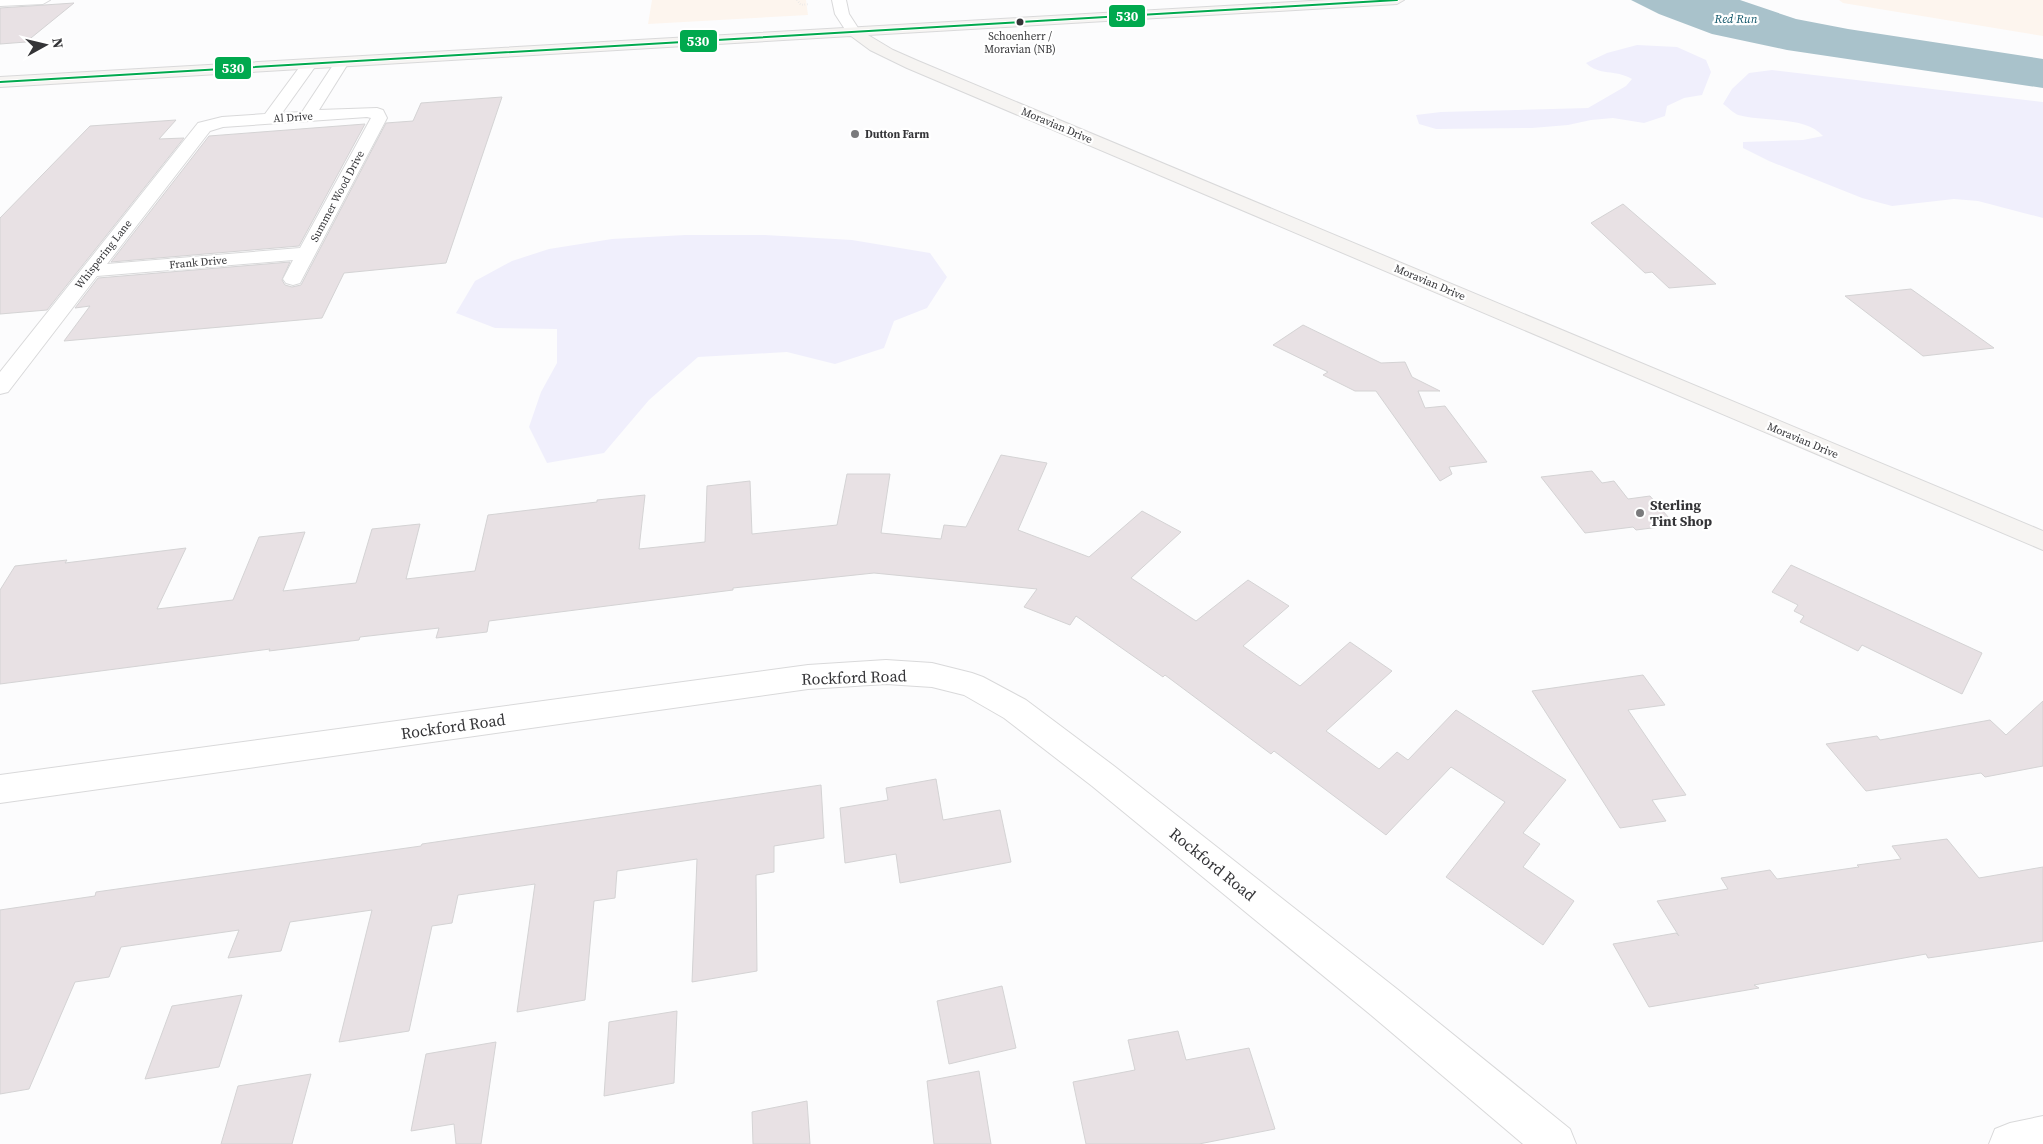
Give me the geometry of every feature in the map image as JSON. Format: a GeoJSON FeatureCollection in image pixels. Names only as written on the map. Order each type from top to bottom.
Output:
{"type":"FeatureCollection","features":[{"type":"Feature","properties":{"kind":"main road"},"geometry":{"type":"LineString","coordinates":[[0,82],[1397,0]]}},
{"type":"Feature","properties":{"kind":"main road","name":"Moravian Drive"},"geometry":{"type":"LineString","coordinates":[[853,31],[870,45],[903,61],[2043,541]]}},
{"type":"Feature","properties":{"kind":"street"},"geometry":{"type":"LineString","coordinates":[[0,2],[43,0]]}},
{"type":"Feature","properties":{"kind":"street","name":"Moravian Drive"},"geometry":{"type":"LineString","coordinates":[[839,0],[842,14],[853,31]]}},
{"type":"Feature","properties":{"kind":"street"},"geometry":{"type":"LineString","coordinates":[[307,116],[342,62]]}},
{"type":"Feature","properties":{"kind":"street"},"geometry":{"type":"LineString","coordinates":[[270,118],[309,64]]}},
{"type":"Feature","properties":{"kind":"street","name":"Al Drive"},"geometry":{"type":"LineString","coordinates":[[209,124],[270,118],[377,113]]}},
{"type":"Feature","properties":{"kind":"street","name":"Summer Wood Drive"},"geometry":{"type":"LineString","coordinates":[[293,279],[379,118],[377,113]]}},
{"type":"Feature","properties":{"kind":"street","name":"Whispering Lane"},"geometry":{"type":"LineString","coordinates":[[0,387],[200,129],[209,124]]}},
{"type":"Feature","properties":{"kind":"street","name":"Frank Drive"},"geometry":{"type":"LineString","coordinates":[[90,271],[307,253]]}},
{"type":"Feature","properties":{"kind":"street","name":"Rockford Road"},"geometry":{"type":"LineString","coordinates":[[0,789],[808,677],[886,672],[932,675],[972,685],[1015,709],[1103,776],[1384,1002],[1555,1144]]}},
{"type":"Feature","properties":{"kind":"street"},"geometry":{"type":"LineString","coordinates":[[2010,1144],[2043,1137]]}},
{"type":"Feature","properties":{"kind":"path"},"geometry":{"type":"LineString","coordinates":[[797,0],[801,5],[809,4]]}},
{"type":"Feature","properties":{"kind":"shaded area"},"geometry":{"type":"Polygon","coordinates":[[[652,0],[806,0],[808,15],[648,24],[652,0]]]}},
{"type":"Feature","properties":{"kind":"shaded area"},"geometry":{"type":"Polygon","coordinates":[[[1839,0],[2043,0],[2043,36],[1843,3],[1839,0]]]}},
{"type":"Feature","properties":{"kind":"shaded area"},"geometry":{"type":"Polygon","coordinates":[[[1637,45],[1677,47],[1706,60],[1711,72],[1702,95],[1684,98],[1667,106],[1665,116],[1644,123],[1613,118],[1532,128],[1436,129],[1419,124],[1416,115],[1441,112],[1588,108],[1626,86],[1632,79],[1619,74],[1596,70],[1586,63],[1607,53],[1637,45]]]}},
{"type":"Feature","properties":{"kind":"shaded area"},"geometry":{"type":"Polygon","coordinates":[[[1772,70],[2043,102],[2043,218],[1978,201],[1954,199],[1892,206],[1862,198],[1769,161],[1743,148],[1743,142],[1803,140],[1823,136],[1806,125],[1795,122],[1738,115],[1723,104],[1732,89],[1749,73],[1772,70]]]}},
{"type":"Feature","properties":{"kind":"shaded area"},"geometry":{"type":"Polygon","coordinates":[[[685,235],[765,235],[852,240],[930,253],[947,277],[927,308],[894,321],[884,348],[835,364],[787,352],[698,357],[649,400],[604,453],[547,463],[529,427],[541,392],[557,363],[557,329],[495,328],[456,313],[475,281],[512,261],[549,249],[612,239],[685,235]]]}},
{"type":"Feature","properties":{"kind":"water","name":"Red Run"},"geometry":{"type":"Polygon","coordinates":[[[1631,0],[1740,0],[1796,19],[1848,29],[2043,59],[2043,88],[1787,50],[1712,34],[1659,14],[1631,0]]]}},
{"type":"Feature","properties":{"kind":"building"},"geometry":{"type":"Polygon","coordinates":[[[74,3],[26,42],[0,44],[0,8],[74,3]]]}},
{"type":"Feature","properties":{"kind":"building"},"geometry":{"type":"Polygon","coordinates":[[[502,97],[446,263],[344,273],[322,318],[64,341],[90,306],[75,308],[98,278],[290,262],[282,280],[285,285],[292,287],[301,285],[386,123],[413,121],[421,103],[502,97]]]}},
{"type":"Feature","properties":{"kind":"building"},"geometry":{"type":"Polygon","coordinates":[[[176,120],[159,139],[184,138],[47,310],[0,314],[0,218],[90,126],[176,120]]]}},
{"type":"Feature","properties":{"kind":"building"},"geometry":{"type":"Polygon","coordinates":[[[365,124],[299,246],[111,262],[209,136],[365,124]]]}},
{"type":"Feature","properties":{"kind":"building"},"geometry":{"type":"Polygon","coordinates":[[[1623,204],[1716,284],[1669,288],[1652,272],[1645,273],[1591,223],[1623,204]]]}},
{"type":"Feature","properties":{"kind":"building"},"geometry":{"type":"Polygon","coordinates":[[[1911,289],[1994,348],[1923,356],[1845,296],[1911,289]]]}},
{"type":"Feature","properties":{"kind":"building"},"geometry":{"type":"Polygon","coordinates":[[[1303,325],[1381,363],[1405,362],[1412,377],[1440,391],[1418,391],[1425,408],[1445,406],[1487,462],[1449,467],[1452,474],[1440,481],[1376,391],[1355,391],[1323,375],[1328,372],[1273,345],[1303,325]]]}},
{"type":"Feature","properties":{"kind":"building"},"geometry":{"type":"Polygon","coordinates":[[[1001,455],[1047,463],[1018,530],[1089,557],[1142,511],[1181,532],[1131,578],[1196,621],[1248,580],[1289,606],[1243,646],[1300,686],[1350,642],[1392,671],[1326,731],[1379,769],[1397,752],[1408,760],[1456,710],[1566,780],[1523,833],[1540,844],[1523,867],[1574,901],[1543,945],[1446,877],[1505,802],[1451,767],[1386,835],[1274,751],[1271,754],[1165,675],[1163,677],[1076,616],[1070,625],[1024,607],[1037,589],[874,573],[733,588],[733,590],[489,621],[487,632],[436,638],[439,628],[360,637],[359,640],[269,651],[270,649],[0,684],[0,590],[15,566],[67,560],[65,563],[186,548],[157,609],[233,600],[259,537],[305,532],[283,591],[356,583],[372,529],[420,524],[406,579],[475,571],[488,515],[597,502],[597,500],[645,495],[639,549],[705,542],[707,486],[750,481],[752,534],[837,525],[847,474],[890,474],[881,533],[941,539],[944,525],[966,527],[1001,455]]]}},
{"type":"Feature","properties":{"kind":"building"},"geometry":{"type":"Polygon","coordinates":[[[1592,471],[1602,483],[1614,481],[1628,499],[1650,496],[1675,525],[1636,530],[1633,527],[1585,533],[1541,477],[1592,471]]]}},
{"type":"Feature","properties":{"kind":"building"},"geometry":{"type":"Polygon","coordinates":[[[1791,565],[1982,653],[1962,694],[1862,645],[1858,651],[1800,622],[1804,616],[1794,611],[1798,605],[1772,592],[1791,565]]]}},
{"type":"Feature","properties":{"kind":"building"},"geometry":{"type":"Polygon","coordinates":[[[1643,675],[1665,705],[1628,710],[1686,795],[1652,800],[1666,821],[1620,828],[1532,691],[1643,675]]]}},
{"type":"Feature","properties":{"kind":"building"},"geometry":{"type":"Polygon","coordinates":[[[2043,701],[2043,766],[1985,777],[1981,773],[1866,791],[1826,744],[1877,736],[1880,740],[1990,720],[2006,735],[2043,701]]]}},
{"type":"Feature","properties":{"kind":"building"},"geometry":{"type":"Polygon","coordinates":[[[936,779],[943,820],[1000,810],[1011,862],[900,883],[896,854],[845,863],[840,808],[888,800],[886,788],[936,779]]]}},
{"type":"Feature","properties":{"kind":"building"},"geometry":{"type":"Polygon","coordinates":[[[821,785],[824,838],[774,846],[774,872],[756,875],[757,971],[692,982],[697,859],[617,871],[615,898],[594,901],[585,1000],[517,1012],[535,884],[458,895],[452,923],[432,926],[409,1031],[339,1042],[372,910],[290,922],[281,951],[228,958],[239,930],[121,947],[109,977],[75,982],[29,1089],[0,1094],[0,910],[95,896],[96,892],[421,846],[422,844],[821,785]]]}},
{"type":"Feature","properties":{"kind":"building"},"geometry":{"type":"Polygon","coordinates":[[[1947,839],[1979,878],[2043,867],[2043,941],[1928,958],[1926,954],[1754,985],[1759,988],[1649,1007],[1613,944],[1676,933],[1679,936],[1657,901],[1728,889],[1721,878],[1770,870],[1777,879],[1859,867],[1857,865],[1901,859],[1892,846],[1947,839]]]}},
{"type":"Feature","properties":{"kind":"building"},"geometry":{"type":"Polygon","coordinates":[[[1002,986],[1016,1048],[949,1064],[937,1001],[1002,986]]]}},
{"type":"Feature","properties":{"kind":"building"},"geometry":{"type":"Polygon","coordinates":[[[242,995],[219,1067],[145,1079],[172,1006],[242,995]]]}},
{"type":"Feature","properties":{"kind":"building"},"geometry":{"type":"Polygon","coordinates":[[[677,1011],[674,1083],[604,1096],[609,1022],[677,1011]]]}},
{"type":"Feature","properties":{"kind":"building"},"geometry":{"type":"Polygon","coordinates":[[[1178,1031],[1186,1060],[1249,1048],[1275,1129],[1199,1144],[1086,1144],[1073,1082],[1135,1070],[1128,1040],[1178,1031]]]}},
{"type":"Feature","properties":{"kind":"building"},"geometry":{"type":"Polygon","coordinates":[[[496,1042],[481,1144],[456,1144],[454,1124],[411,1131],[426,1054],[496,1042]]]}},
{"type":"Feature","properties":{"kind":"building"},"geometry":{"type":"Polygon","coordinates":[[[979,1071],[991,1144],[934,1144],[927,1081],[979,1071]]]}},
{"type":"Feature","properties":{"kind":"building"},"geometry":{"type":"Polygon","coordinates":[[[311,1074],[292,1144],[221,1144],[238,1086],[311,1074]]]}},
{"type":"Feature","properties":{"kind":"building"},"geometry":{"type":"Polygon","coordinates":[[[807,1101],[810,1144],[753,1144],[752,1112],[807,1101]]]}},
{"type":"Feature","properties":{"kind":"transit line","name":"530"},"geometry":{"type":"LineString","coordinates":[[0,82],[1397,0]]}},
{"type":"Feature","properties":{"kind":"place","name":"Schoenherr / Moravian (NB)"},"geometry":{"type":"Point","coordinates":[1020,22]}},
{"type":"Feature","properties":{"kind":"place","name":"Dutton Farm"},"geometry":{"type":"Point","coordinates":[855,134]}},
{"type":"Feature","properties":{"kind":"place","name":"Sterling Tint Shop"},"geometry":{"type":"Point","coordinates":[1640,513]}}]}
